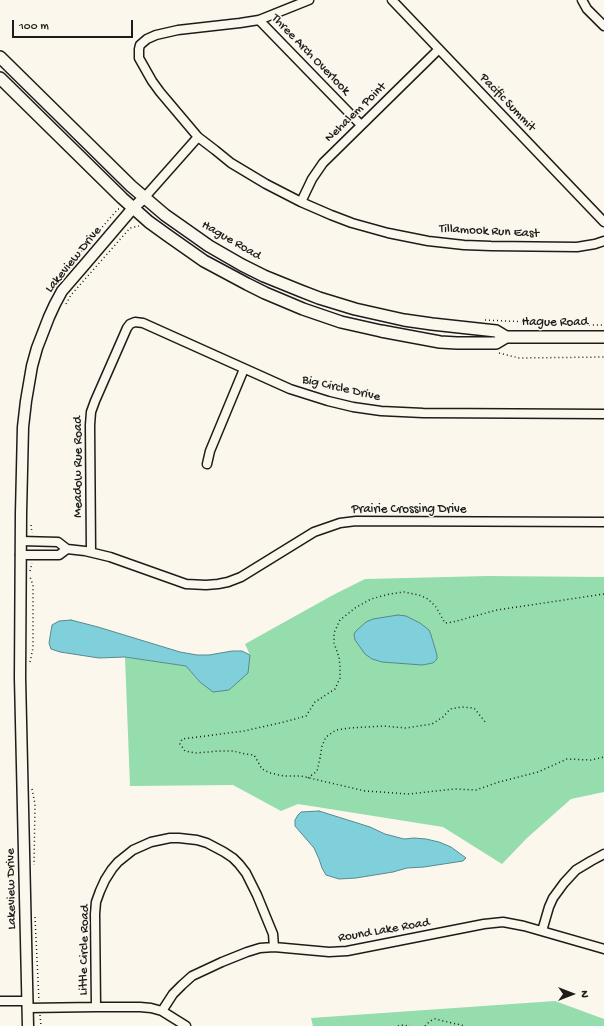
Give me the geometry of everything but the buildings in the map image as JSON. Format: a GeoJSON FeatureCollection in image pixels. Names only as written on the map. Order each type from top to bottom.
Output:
{"type":"FeatureCollection","features":[{"type":"Feature","properties":{"kind":"main road","name":"Hague Road"},"geometry":{"type":"LineString","coordinates":[[0,57],[144,198],[175,222],[224,255],[264,276],[319,298],[381,315],[432,324],[496,331],[506,337],[604,337]]}},
{"type":"Feature","properties":{"kind":"main road","name":"Hague Road"},"geometry":{"type":"LineString","coordinates":[[0,78],[133,208],[167,235],[204,261],[223,272],[266,293],[323,316],[381,332],[440,342],[457,343],[496,343],[506,337]]}},
{"type":"Feature","properties":{"kind":"street"},"geometry":{"type":"LineString","coordinates":[[259,20],[309,0]]}},
{"type":"Feature","properties":{"kind":"street","name":"Pacific Summit"},"geometry":{"type":"LineString","coordinates":[[392,0],[604,222]]}},
{"type":"Feature","properties":{"kind":"street"},"geometry":{"type":"LineString","coordinates":[[582,0],[587,9],[604,26]]}},
{"type":"Feature","properties":{"kind":"street","name":"Tillamook Run East"},"geometry":{"type":"LineString","coordinates":[[259,20],[167,32],[147,39],[140,45],[139,49],[139,58],[160,92],[198,137],[231,162],[266,184],[331,215],[369,228],[408,237],[447,244],[477,246],[577,247],[604,241]]}},
{"type":"Feature","properties":{"kind":"street","name":"Three Arch Overlook"},"geometry":{"type":"LineString","coordinates":[[259,20],[361,125]]}},
{"type":"Feature","properties":{"kind":"street","name":"Nehalem Point"},"geometry":{"type":"LineString","coordinates":[[301,202],[312,179],[323,163],[439,49]]}},
{"type":"Feature","properties":{"kind":"street","name":"Lakeview Drive"},"geometry":{"type":"LineString","coordinates":[[28,1026],[20,678],[20,555],[24,427],[28,384],[37,348],[49,317],[62,292],[133,208],[144,198],[198,137]]}},
{"type":"Feature","properties":{"kind":"street","name":"Big Circle Drive"},"geometry":{"type":"LineString","coordinates":[[135,322],[143,323],[290,389],[353,407],[423,414],[604,414]]}},
{"type":"Feature","properties":{"kind":"street","name":"Meadow Rue Road"},"geometry":{"type":"LineString","coordinates":[[91,552],[91,412],[127,328],[130,324],[135,322]]}},
{"type":"Feature","properties":{"kind":"street"},"geometry":{"type":"LineString","coordinates":[[208,464],[210,451],[244,369]]}},
{"type":"Feature","properties":{"kind":"street","name":"Prairie Crossing Drive"},"geometry":{"type":"LineString","coordinates":[[21,541],[58,542],[67,549],[91,552],[126,562],[155,574],[186,584],[206,585],[228,582],[241,577],[314,532],[340,523],[356,521],[604,522]]}},
{"type":"Feature","properties":{"kind":"street","name":"Prairie Crossing Drive"},"geometry":{"type":"LineString","coordinates":[[20,555],[60,555],[67,549]]}},
{"type":"Feature","properties":{"kind":"street","name":"Little Circle Road"},"geometry":{"type":"LineString","coordinates":[[96,1007],[96,902],[105,880],[118,862],[133,850],[151,842],[170,838],[198,840],[224,852],[233,858],[246,873],[257,895],[273,934],[274,947]]}},
{"type":"Feature","properties":{"kind":"street"},"geometry":{"type":"LineString","coordinates":[[542,931],[553,898],[564,883],[576,870],[604,854]]}},
{"type":"Feature","properties":{"kind":"street","name":"Round Lake Road"},"geometry":{"type":"LineString","coordinates":[[162,1011],[172,994],[192,976],[222,962],[260,948],[274,947],[329,952],[347,951],[493,922],[503,922],[513,923],[604,949]]}},
{"type":"Feature","properties":{"kind":"street"},"geometry":{"type":"LineString","coordinates":[[0,1001],[39,1008],[152,1008],[162,1011],[186,1026]]}},
{"type":"Feature","properties":{"kind":"path"},"geometry":{"type":"LineString","coordinates":[[65,306],[72,295],[130,228],[141,226]]}},
{"type":"Feature","properties":{"kind":"path"},"geometry":{"type":"LineString","coordinates":[[483,319],[604,325]]}},
{"type":"Feature","properties":{"kind":"path"},"geometry":{"type":"LineString","coordinates":[[30,522],[32,531],[31,541]]}},
{"type":"Feature","properties":{"kind":"path"},"geometry":{"type":"LineString","coordinates":[[28,667],[33,648],[33,585],[30,578],[30,572],[33,556]]}},
{"type":"Feature","properties":{"kind":"path"},"geometry":{"type":"LineString","coordinates":[[604,594],[497,610],[445,623],[436,607],[428,599],[419,595],[404,592],[371,599],[355,608],[340,620],[334,633],[334,643],[339,662],[340,678],[334,689],[315,702],[306,716],[244,731],[182,739],[180,744],[185,751],[195,753],[233,750],[254,755],[262,769],[270,773],[284,776],[301,776],[365,791],[409,794],[454,789],[476,790],[499,782],[538,772],[567,759],[591,760],[604,757]]}},
{"type":"Feature","properties":{"kind":"path"},"geometry":{"type":"LineString","coordinates":[[308,778],[317,771],[322,746],[326,737],[336,730],[384,726],[406,728],[432,724],[443,717],[450,709],[461,707],[474,708],[486,723]]}},
{"type":"Feature","properties":{"kind":"path"},"geometry":{"type":"LineString","coordinates":[[32,785],[34,804],[34,865]]}},
{"type":"Feature","properties":{"kind":"path"},"geometry":{"type":"LineString","coordinates":[[35,915],[41,1026]]}},
{"type":"Feature","properties":{"kind":"path"},"geometry":{"type":"LineString","coordinates":[[425,1026],[430,1021],[435,1019],[464,1026]]}},
{"type":"Feature","properties":{"kind":"path"},"geometry":{"type":"LineString","coordinates":[[398,1026],[410,1026]]}},
{"type":"Feature","properties":{"kind":"green space"},"geometry":{"type":"Polygon","coordinates":[[[487,576],[604,577],[604,792],[571,799],[527,838],[502,864],[443,827],[298,804],[281,811],[233,785],[130,786],[125,657],[186,666],[200,682],[250,655],[245,644],[365,579],[487,576]]]}},
{"type":"Feature","properties":{"kind":"green space"},"geometry":{"type":"Polygon","coordinates":[[[555,1001],[604,1019],[604,1026],[313,1026],[311,1018],[555,1001]]]}},
{"type":"Feature","properties":{"kind":"water"},"geometry":{"type":"Polygon","coordinates":[[[398,615],[406,616],[420,623],[429,630],[437,655],[437,659],[433,663],[422,665],[382,662],[372,659],[365,654],[355,640],[354,634],[366,622],[373,619],[398,615]]]}},
{"type":"Feature","properties":{"kind":"water"},"geometry":{"type":"Polygon","coordinates":[[[71,620],[180,652],[197,655],[209,655],[232,651],[242,651],[250,655],[248,673],[229,690],[213,692],[200,682],[186,666],[125,657],[99,658],[60,652],[51,649],[49,643],[52,625],[59,621],[71,620]]]}},
{"type":"Feature","properties":{"kind":"water"},"geometry":{"type":"Polygon","coordinates":[[[319,811],[404,839],[426,839],[439,842],[451,847],[466,858],[463,861],[407,868],[393,872],[356,878],[339,879],[326,875],[314,848],[295,826],[295,820],[301,812],[319,811]]]}}]}
